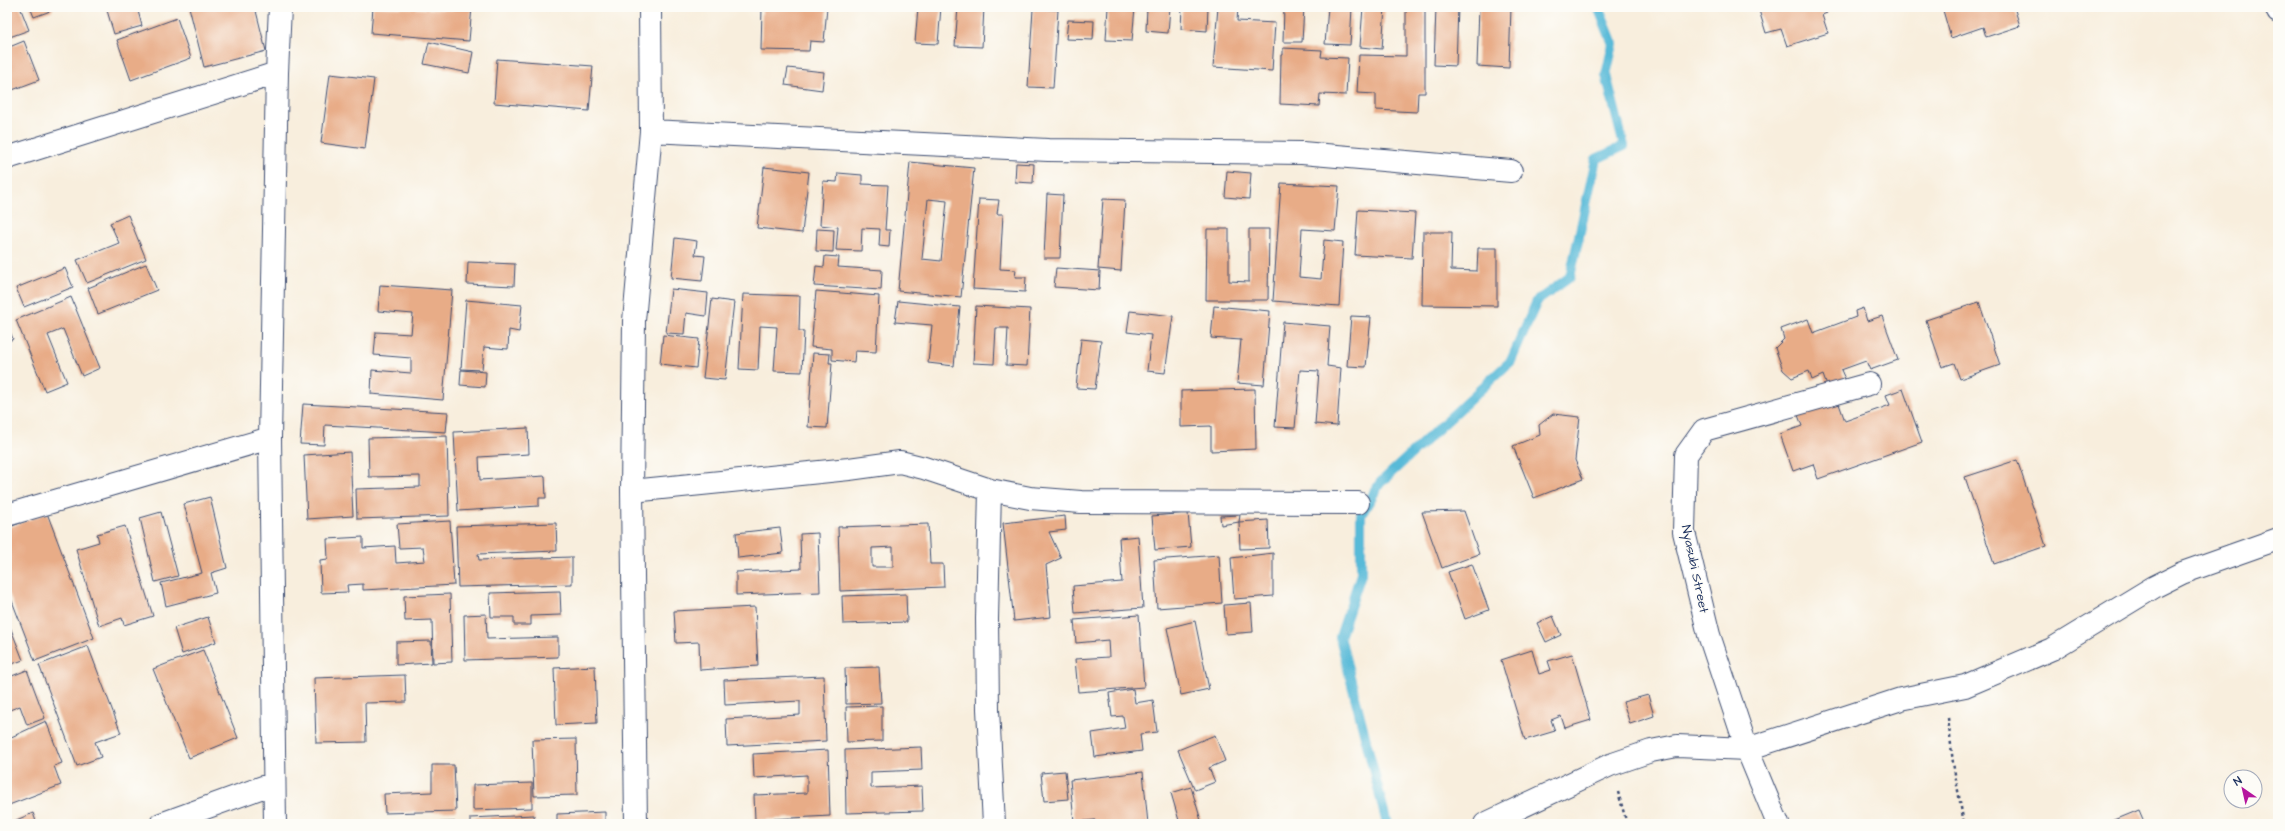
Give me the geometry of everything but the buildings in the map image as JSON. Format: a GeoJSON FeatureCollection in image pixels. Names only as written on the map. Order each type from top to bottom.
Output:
{"type":"FeatureCollection","features":[{"type":"Feature","properties":{"kind":"street"},"geometry":{"type":"LineString","coordinates":[[275,824],[270,438],[276,73],[280,7]]}},
{"type":"Feature","properties":{"kind":"street"},"geometry":{"type":"LineString","coordinates":[[636,824],[632,491],[634,321],[651,131],[650,7]]}},
{"type":"Feature","properties":{"kind":"street"},"geometry":{"type":"LineString","coordinates":[[2276,7],[2278,12]]}},
{"type":"Feature","properties":{"kind":"street"},"geometry":{"type":"LineString","coordinates":[[7,158],[276,73]]}},
{"type":"Feature","properties":{"kind":"street"},"geometry":{"type":"LineString","coordinates":[[651,131],[1048,150],[1302,153],[1512,171]]}},
{"type":"Feature","properties":{"kind":"street","name":"Nyasubi Street"},"geometry":{"type":"LineString","coordinates":[[1778,824],[1747,749],[1709,635],[1686,538],[1684,502],[1686,455],[1704,430],[1869,384]]}},
{"type":"Feature","properties":{"kind":"street"},"geometry":{"type":"LineString","coordinates":[[7,515],[270,438]]}},
{"type":"Feature","properties":{"kind":"street"},"geometry":{"type":"LineString","coordinates":[[632,491],[849,469],[900,462],[924,468],[990,490],[1030,498],[1081,502],[1358,503]]}},
{"type":"Feature","properties":{"kind":"street"},"geometry":{"type":"LineString","coordinates":[[990,490],[987,686],[994,824]]}},
{"type":"Feature","properties":{"kind":"street"},"geometry":{"type":"LineString","coordinates":[[1485,824],[1610,764],[1651,751],[1677,746],[1747,749],[1902,699],[1965,686],[2052,649],[2154,587],[2182,573],[2278,539]]}},
{"type":"Feature","properties":{"kind":"street"},"geometry":{"type":"LineString","coordinates":[[161,824],[274,783]]}},
{"type":"Feature","properties":{"kind":"path"},"geometry":{"type":"LineString","coordinates":[[1945,690],[1953,763],[1964,824]]}},
{"type":"Feature","properties":{"kind":"waterway"},"geometry":{"type":"LineString","coordinates":[[1387,824],[1340,637],[1361,574],[1361,515],[1380,483],[1511,361],[1537,301],[1570,277],[1596,159],[1624,146],[1606,75],[1613,44],[1598,7]]}}]}
